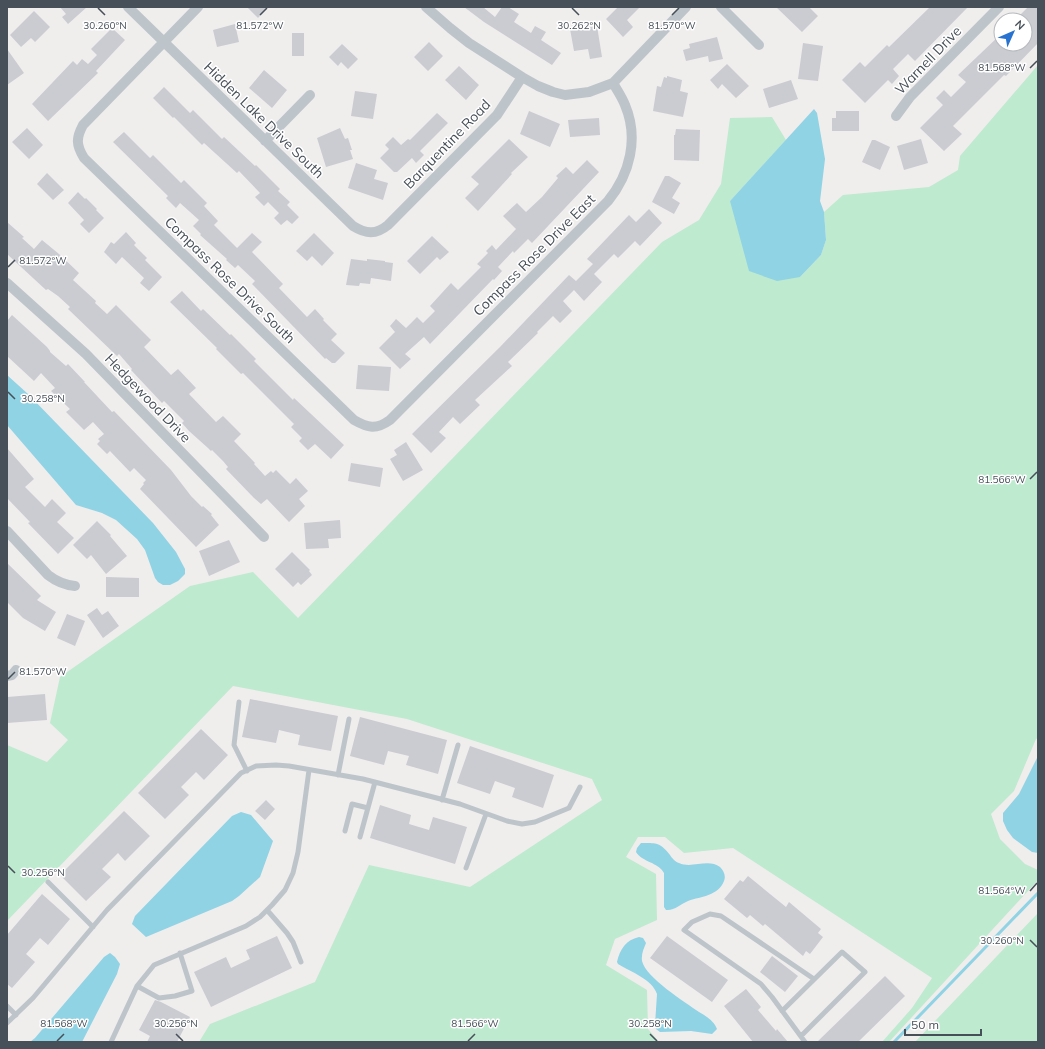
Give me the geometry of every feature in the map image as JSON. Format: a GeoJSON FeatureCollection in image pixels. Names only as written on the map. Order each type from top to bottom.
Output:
{"type":"FeatureCollection","features":[{"type":"Feature","properties":{"kind":"street","name":"Hidden Lake Drive South"},"geometry":{"type":"LineString","coordinates":[[128,7],[353,226],[363,232],[373,233],[382,230],[388,225]]}},
{"type":"Feature","properties":{"kind":"street"},"geometry":{"type":"LineString","coordinates":[[164,42],[198,7]]}},
{"type":"Feature","properties":{"kind":"street"},"geometry":{"type":"LineString","coordinates":[[426,7],[469,43],[522,77],[538,86],[565,95],[589,92],[613,82],[686,7]]}},
{"type":"Feature","properties":{"kind":"street"},"geometry":{"type":"LineString","coordinates":[[721,7],[759,45]]}},
{"type":"Feature","properties":{"kind":"street","name":"Warnell Drive"},"geometry":{"type":"LineString","coordinates":[[896,116],[910,97],[999,7]]}},
{"type":"Feature","properties":{"kind":"street","name":"Compass Rose Drive South"},"geometry":{"type":"LineString","coordinates":[[164,42],[83,125],[78,134],[79,150],[84,158],[354,420],[364,425],[373,427],[382,426],[390,420]]}},
{"type":"Feature","properties":{"kind":"street","name":"Barquentine Road"},"geometry":{"type":"LineString","coordinates":[[388,225],[497,115],[522,77]]}},
{"type":"Feature","properties":{"kind":"street","name":"Compass Rose Drive East"},"geometry":{"type":"LineString","coordinates":[[390,420],[608,201],[617,190],[628,166],[632,140],[629,115],[613,82]]}},
{"type":"Feature","properties":{"kind":"street"},"geometry":{"type":"LineString","coordinates":[[265,141],[310,95]]}},
{"type":"Feature","properties":{"kind":"street","name":"Hedgewood Drive"},"geometry":{"type":"LineString","coordinates":[[7,283],[86,354],[264,537]]}},
{"type":"Feature","properties":{"kind":"street"},"geometry":{"type":"LineString","coordinates":[[7,531],[48,575],[56,581],[75,586]]}},
{"type":"Feature","properties":{"kind":"street"},"geometry":{"type":"LineString","coordinates":[[7,676],[12,675],[16,670]]}},
{"type":"Feature","properties":{"kind":"lane"},"geometry":{"type":"LineString","coordinates":[[239,702],[234,745],[247,771]]}},
{"type":"Feature","properties":{"kind":"lane"},"geometry":{"type":"LineString","coordinates":[[338,775],[349,719]]}},
{"type":"Feature","properties":{"kind":"lane"},"geometry":{"type":"LineString","coordinates":[[442,800],[458,745]]}},
{"type":"Feature","properties":{"kind":"lane"},"geometry":{"type":"LineString","coordinates":[[7,1023],[33,998],[108,910],[241,774],[256,766],[276,765],[375,782],[442,800],[507,821],[522,824],[535,822],[569,808],[580,787]]}},
{"type":"Feature","properties":{"kind":"lane"},"geometry":{"type":"LineString","coordinates":[[111,1042],[137,986],[154,965],[246,926],[260,918],[285,890],[293,873],[298,852],[309,770]]}},
{"type":"Feature","properties":{"kind":"lane"},"geometry":{"type":"LineString","coordinates":[[360,837],[375,782]]}},
{"type":"Feature","properties":{"kind":"lane"},"geometry":{"type":"LineString","coordinates":[[345,831],[352,804],[368,808]]}},
{"type":"Feature","properties":{"kind":"lane"},"geometry":{"type":"LineString","coordinates":[[466,868],[486,814]]}},
{"type":"Feature","properties":{"kind":"lane"},"geometry":{"type":"LineString","coordinates":[[48,882],[93,927]]}},
{"type":"Feature","properties":{"kind":"lane"},"geometry":{"type":"LineString","coordinates":[[267,910],[293,942],[301,962]]}},
{"type":"Feature","properties":{"kind":"lane"},"geometry":{"type":"LineString","coordinates":[[805,1042],[761,984],[684,930],[692,922],[710,914],[721,916],[814,979]]}},
{"type":"Feature","properties":{"kind":"lane"},"geometry":{"type":"LineString","coordinates":[[782,1010],[842,952],[865,972],[801,1036]]}},
{"type":"Feature","properties":{"kind":"lane"},"geometry":{"type":"LineString","coordinates":[[137,986],[159,998],[175,996],[192,991],[180,953]]}},
{"type":"Feature","properties":{"kind":"lane"},"geometry":{"type":"LineString","coordinates":[[7,1006],[16,1015]]}},
{"type":"Feature","properties":{"kind":"green space"},"geometry":{"type":"Polygon","coordinates":[[[1038,65],[1038,738],[1036,739],[1014,791],[991,814],[1000,839],[1025,864],[1038,870],[1038,880],[889,1042],[882,1042],[912,1008],[932,978],[733,848],[684,853],[665,837],[638,837],[626,857],[656,874],[657,920],[615,939],[606,965],[647,990],[648,1029],[659,1042],[199,1042],[210,1024],[315,982],[369,865],[470,887],[602,800],[592,779],[407,719],[233,686],[7,921],[7,745],[47,762],[68,740],[50,723],[60,677],[190,586],[253,572],[298,618],[662,242],[699,220],[721,184],[730,118],[772,117],[786,140],[730,201],[800,277],[821,255],[826,240],[824,212],[843,195],[929,187],[958,170],[960,156],[1038,65]]]}},
{"type":"Feature","properties":{"kind":"green space"},"geometry":{"type":"Polygon","coordinates":[[[1038,913],[1038,1042],[915,1042],[1038,913]]]}},
{"type":"Feature","properties":{"kind":"water"},"geometry":{"type":"Polygon","coordinates":[[[814,109],[817,113],[825,159],[820,201],[824,212],[826,240],[821,255],[800,277],[777,281],[749,271],[730,201],[814,109]]]}},
{"type":"Feature","properties":{"kind":"water"},"geometry":{"type":"Polygon","coordinates":[[[7,375],[28,394],[153,523],[176,552],[185,569],[185,574],[178,581],[170,585],[163,585],[158,582],[155,578],[145,550],[137,539],[116,520],[102,513],[76,505],[7,425],[7,375]]]}},
{"type":"Feature","properties":{"kind":"water"},"geometry":{"type":"Polygon","coordinates":[[[1038,756],[1038,853],[1032,852],[1013,838],[1003,821],[1003,813],[1019,794],[1038,756]]]}},
{"type":"Feature","properties":{"kind":"water"},"geometry":{"type":"Polygon","coordinates":[[[241,812],[251,815],[273,841],[260,877],[232,901],[146,937],[132,924],[135,916],[232,816],[241,812]]]}},
{"type":"Feature","properties":{"kind":"water"},"geometry":{"type":"Polygon","coordinates":[[[641,843],[654,843],[660,845],[675,861],[684,865],[705,863],[715,864],[724,872],[724,881],[714,893],[666,910],[664,907],[664,873],[658,866],[642,858],[636,852],[641,843]]]}},
{"type":"Feature","properties":{"kind":"water"},"geometry":{"type":"Polygon","coordinates":[[[639,937],[643,938],[646,943],[642,958],[645,968],[658,982],[712,1021],[717,1029],[712,1034],[691,1031],[660,1032],[656,1029],[657,994],[651,984],[646,980],[617,962],[624,946],[630,940],[639,937]]]}},
{"type":"Feature","properties":{"kind":"water"},"geometry":{"type":"Polygon","coordinates":[[[110,953],[120,964],[117,974],[82,1042],[30,1042],[104,957],[110,953]]]}},
{"type":"Feature","properties":{"kind":"building"},"geometry":{"type":"Polygon","coordinates":[[[60,7],[87,7],[68,24],[62,17],[66,14],[60,7]]]}},
{"type":"Feature","properties":{"kind":"building"},"geometry":{"type":"Polygon","coordinates":[[[247,7],[268,7],[258,18],[247,7]]]}},
{"type":"Feature","properties":{"kind":"building"},"geometry":{"type":"Polygon","coordinates":[[[464,7],[483,7],[495,17],[502,7],[508,7],[519,14],[514,22],[531,33],[535,26],[546,32],[541,40],[561,53],[552,65],[484,22],[464,7]]]}},
{"type":"Feature","properties":{"kind":"building"},"geometry":{"type":"Polygon","coordinates":[[[618,7],[640,7],[627,20],[633,27],[623,37],[606,19],[618,7]]]}},
{"type":"Feature","properties":{"kind":"building"},"geometry":{"type":"Polygon","coordinates":[[[776,7],[809,7],[818,16],[802,32],[776,7]]]}},
{"type":"Feature","properties":{"kind":"building"},"geometry":{"type":"Polygon","coordinates":[[[930,7],[968,7],[915,61],[908,54],[893,69],[899,76],[892,84],[888,80],[865,103],[842,80],[860,62],[865,67],[887,45],[889,47],[930,7]]]}},
{"type":"Feature","properties":{"kind":"building"},"geometry":{"type":"Polygon","coordinates":[[[1028,7],[1038,7],[1038,43],[1033,48],[1033,12],[1023,12],[1028,7]]]}},
{"type":"Feature","properties":{"kind":"building"},"geometry":{"type":"Polygon","coordinates":[[[34,11],[50,27],[35,42],[31,38],[21,47],[10,35],[34,11]]]}},
{"type":"Feature","properties":{"kind":"building"},"geometry":{"type":"Polygon","coordinates":[[[235,24],[239,42],[217,47],[213,30],[235,24]]]}},
{"type":"Feature","properties":{"kind":"building"},"geometry":{"type":"Polygon","coordinates":[[[597,26],[602,57],[590,59],[588,49],[574,51],[570,29],[597,26]]]}},
{"type":"Feature","properties":{"kind":"building"},"geometry":{"type":"Polygon","coordinates":[[[112,28],[125,40],[96,71],[98,73],[48,121],[32,104],[73,61],[77,65],[82,59],[88,64],[97,55],[91,49],[112,28]]]}},
{"type":"Feature","properties":{"kind":"building"},"geometry":{"type":"Polygon","coordinates":[[[292,33],[304,33],[304,56],[292,56],[292,33]]]}},
{"type":"Feature","properties":{"kind":"building"},"geometry":{"type":"Polygon","coordinates":[[[717,37],[723,59],[709,62],[708,56],[686,61],[683,50],[690,48],[689,44],[717,37]]]}},
{"type":"Feature","properties":{"kind":"building"},"geometry":{"type":"Polygon","coordinates":[[[429,42],[443,56],[428,71],[414,57],[429,42]]]}},
{"type":"Feature","properties":{"kind":"building"},"geometry":{"type":"Polygon","coordinates":[[[993,42],[993,52],[1029,52],[953,126],[962,134],[944,151],[920,128],[943,105],[936,98],[944,90],[951,97],[966,82],[958,75],[993,42]]]}},
{"type":"Feature","properties":{"kind":"building"},"geometry":{"type":"Polygon","coordinates":[[[803,43],[823,46],[818,81],[798,79],[803,43]]]}},
{"type":"Feature","properties":{"kind":"building"},"geometry":{"type":"Polygon","coordinates":[[[342,44],[358,59],[348,69],[341,62],[338,66],[329,57],[342,44]]]}},
{"type":"Feature","properties":{"kind":"building"},"geometry":{"type":"Polygon","coordinates":[[[7,49],[24,73],[7,85],[7,49]]]}},
{"type":"Feature","properties":{"kind":"building"},"geometry":{"type":"Polygon","coordinates":[[[727,64],[749,86],[736,98],[722,84],[718,89],[710,80],[727,64]]]}},
{"type":"Feature","properties":{"kind":"building"},"geometry":{"type":"Polygon","coordinates":[[[459,66],[479,85],[466,100],[445,80],[459,66]]]}},
{"type":"Feature","properties":{"kind":"building"},"geometry":{"type":"Polygon","coordinates":[[[264,70],[287,90],[272,108],[249,88],[264,70]]]}},
{"type":"Feature","properties":{"kind":"building"},"geometry":{"type":"Polygon","coordinates":[[[667,76],[682,80],[680,91],[688,93],[683,117],[653,111],[657,86],[661,87],[664,77],[667,78],[667,76]]]}},
{"type":"Feature","properties":{"kind":"building"},"geometry":{"type":"Polygon","coordinates":[[[791,80],[798,99],[769,108],[763,89],[791,80]]]}},
{"type":"Feature","properties":{"kind":"building"},"geometry":{"type":"Polygon","coordinates":[[[164,87],[190,113],[193,110],[222,139],[224,137],[255,166],[256,165],[280,189],[278,191],[290,202],[287,205],[299,217],[292,224],[287,220],[281,225],[274,218],[279,213],[268,202],[264,206],[255,197],[260,193],[239,171],[237,173],[204,143],[202,145],[153,98],[164,87]]]}},
{"type":"Feature","properties":{"kind":"building"},"geometry":{"type":"Polygon","coordinates":[[[355,91],[377,94],[373,119],[351,116],[355,91]]]}},
{"type":"Feature","properties":{"kind":"building"},"geometry":{"type":"Polygon","coordinates":[[[529,111],[560,124],[550,147],[520,134],[529,111]]]}},
{"type":"Feature","properties":{"kind":"building"},"geometry":{"type":"Polygon","coordinates":[[[836,111],[859,111],[859,131],[832,131],[832,118],[836,118],[836,111]]]}},
{"type":"Feature","properties":{"kind":"building"},"geometry":{"type":"Polygon","coordinates":[[[437,113],[448,123],[420,151],[424,155],[416,163],[412,158],[397,172],[394,172],[380,158],[389,149],[385,145],[393,137],[401,145],[408,139],[410,140],[437,113]]]}},
{"type":"Feature","properties":{"kind":"building"},"geometry":{"type":"Polygon","coordinates":[[[599,118],[600,135],[570,137],[568,120],[599,118]]]}},
{"type":"Feature","properties":{"kind":"building"},"geometry":{"type":"Polygon","coordinates":[[[27,128],[43,145],[29,159],[12,142],[27,128]]]}},
{"type":"Feature","properties":{"kind":"building"},"geometry":{"type":"Polygon","coordinates":[[[340,128],[345,139],[348,138],[353,159],[326,167],[317,138],[340,128]]]}},
{"type":"Feature","properties":{"kind":"building"},"geometry":{"type":"Polygon","coordinates":[[[676,129],[700,130],[699,161],[674,160],[674,135],[676,129]]]}},
{"type":"Feature","properties":{"kind":"building"},"geometry":{"type":"Polygon","coordinates":[[[124,132],[150,158],[153,155],[181,183],[184,180],[207,203],[204,206],[218,221],[214,225],[237,248],[252,233],[262,242],[252,252],[283,284],[279,288],[307,317],[315,309],[324,319],[323,320],[337,334],[331,340],[345,353],[335,363],[332,363],[326,358],[325,359],[252,284],[255,281],[238,265],[235,268],[200,235],[201,234],[193,226],[199,220],[180,203],[176,208],[166,198],[168,196],[113,142],[124,132]]]}},
{"type":"Feature","properties":{"kind":"building"},"geometry":{"type":"Polygon","coordinates":[[[509,139],[528,157],[511,173],[512,174],[478,211],[465,198],[479,184],[471,177],[509,139]]]}},
{"type":"Feature","properties":{"kind":"building"},"geometry":{"type":"Polygon","coordinates":[[[921,139],[928,163],[904,170],[897,146],[921,139]]]}},
{"type":"Feature","properties":{"kind":"building"},"geometry":{"type":"Polygon","coordinates":[[[872,140],[890,147],[880,170],[862,162],[872,140]]]}},
{"type":"Feature","properties":{"kind":"building"},"geometry":{"type":"Polygon","coordinates":[[[587,160],[599,172],[532,243],[528,239],[514,253],[513,251],[498,267],[502,271],[494,280],[493,279],[430,344],[424,337],[405,354],[411,359],[400,369],[379,348],[395,332],[390,326],[396,319],[406,328],[417,317],[423,323],[435,311],[430,306],[451,283],[458,290],[481,267],[477,264],[488,253],[486,251],[492,245],[496,250],[516,229],[503,216],[517,203],[526,212],[542,197],[558,178],[556,176],[566,167],[573,174],[587,160]]]}},
{"type":"Feature","properties":{"kind":"building"},"geometry":{"type":"Polygon","coordinates":[[[356,163],[377,170],[374,179],[388,183],[383,200],[348,188],[356,163]]]}},
{"type":"Feature","properties":{"kind":"building"},"geometry":{"type":"Polygon","coordinates":[[[47,173],[64,190],[53,200],[37,184],[47,173]]]}},
{"type":"Feature","properties":{"kind":"building"},"geometry":{"type":"Polygon","coordinates":[[[665,176],[669,176],[681,183],[672,198],[680,203],[674,214],[652,202],[665,176]]]}},
{"type":"Feature","properties":{"kind":"building"},"geometry":{"type":"Polygon","coordinates":[[[78,192],[97,209],[96,210],[104,218],[89,233],[80,224],[84,220],[68,203],[78,192]]]}},
{"type":"Feature","properties":{"kind":"building"},"geometry":{"type":"Polygon","coordinates":[[[649,209],[662,223],[640,246],[635,241],[618,258],[614,254],[594,274],[602,282],[584,301],[574,290],[563,301],[572,311],[560,323],[553,316],[537,332],[538,333],[508,362],[512,366],[475,400],[480,405],[460,424],[453,417],[439,432],[446,438],[431,453],[412,434],[500,347],[569,275],[576,281],[593,264],[587,259],[629,215],[636,222],[649,209]]]}},
{"type":"Feature","properties":{"kind":"building"},"geometry":{"type":"Polygon","coordinates":[[[7,222],[24,237],[22,238],[34,249],[42,240],[59,254],[79,273],[73,280],[96,301],[95,303],[107,314],[116,305],[151,340],[144,347],[171,375],[178,369],[196,388],[189,394],[216,422],[223,416],[241,434],[234,441],[265,476],[271,471],[273,473],[276,470],[290,484],[296,478],[308,491],[299,499],[305,506],[289,522],[267,499],[261,504],[254,498],[226,469],[228,467],[223,461],[189,431],[182,423],[184,421],[164,401],[162,403],[131,370],[132,369],[119,354],[117,356],[68,309],[70,307],[58,296],[48,289],[46,290],[7,254],[7,222]]]}},
{"type":"Feature","properties":{"kind":"building"},"geometry":{"type":"Polygon","coordinates":[[[126,232],[136,243],[134,245],[147,258],[145,260],[162,277],[149,291],[140,283],[144,278],[122,257],[116,264],[104,252],[111,242],[114,244],[126,232]]]}},
{"type":"Feature","properties":{"kind":"building"},"geometry":{"type":"Polygon","coordinates":[[[314,233],[334,253],[322,266],[312,256],[307,261],[296,251],[314,233]]]}},
{"type":"Feature","properties":{"kind":"building"},"geometry":{"type":"Polygon","coordinates":[[[432,236],[449,252],[440,260],[437,257],[420,274],[407,261],[432,236]]]}},
{"type":"Feature","properties":{"kind":"building"},"geometry":{"type":"Polygon","coordinates":[[[351,259],[367,261],[367,259],[393,263],[391,281],[371,278],[370,284],[360,283],[359,286],[346,285],[351,259]]]}},
{"type":"Feature","properties":{"kind":"building"},"geometry":{"type":"Polygon","coordinates":[[[182,291],[201,311],[203,309],[230,335],[231,334],[256,359],[254,361],[293,400],[294,398],[344,445],[331,459],[315,444],[308,450],[299,441],[302,438],[291,427],[294,424],[243,373],[241,374],[170,302],[182,291]]]}},
{"type":"Feature","properties":{"kind":"building"},"geometry":{"type":"Polygon","coordinates":[[[12,315],[66,366],[68,364],[112,412],[114,411],[171,470],[191,496],[212,514],[211,515],[219,525],[196,547],[140,489],[146,480],[134,468],[130,472],[110,451],[107,454],[97,444],[100,441],[98,439],[104,434],[93,422],[84,430],[66,412],[70,409],[51,391],[55,388],[41,373],[34,381],[7,356],[7,321],[12,315]]]}},
{"type":"Feature","properties":{"kind":"building"},"geometry":{"type":"Polygon","coordinates":[[[358,365],[391,367],[389,391],[356,389],[358,365]]]}},
{"type":"Feature","properties":{"kind":"building"},"geometry":{"type":"Polygon","coordinates":[[[406,442],[423,470],[403,481],[390,459],[397,455],[394,450],[406,442]]]}},
{"type":"Feature","properties":{"kind":"building"},"geometry":{"type":"Polygon","coordinates":[[[7,448],[34,479],[25,487],[45,507],[52,499],[66,513],[57,522],[74,538],[58,554],[28,523],[30,522],[7,498],[7,448]]]}},
{"type":"Feature","properties":{"kind":"building"},"geometry":{"type":"Polygon","coordinates":[[[351,463],[383,468],[380,487],[348,481],[351,463]]]}},
{"type":"Feature","properties":{"kind":"building"},"geometry":{"type":"Polygon","coordinates":[[[340,520],[341,538],[328,539],[329,548],[306,549],[304,523],[340,520]]]}},
{"type":"Feature","properties":{"kind":"building"},"geometry":{"type":"Polygon","coordinates":[[[97,521],[111,535],[110,536],[127,556],[106,574],[91,555],[87,559],[73,545],[97,521]]]}},
{"type":"Feature","properties":{"kind":"building"},"geometry":{"type":"Polygon","coordinates":[[[229,540],[240,562],[209,576],[199,551],[229,540]]]}},
{"type":"Feature","properties":{"kind":"building"},"geometry":{"type":"Polygon","coordinates":[[[292,552],[310,570],[309,571],[312,575],[301,585],[298,582],[293,587],[275,569],[292,552]]]}},
{"type":"Feature","properties":{"kind":"building"},"geometry":{"type":"Polygon","coordinates":[[[7,563],[41,596],[37,600],[56,612],[45,631],[23,618],[7,602],[7,563]]]}},
{"type":"Feature","properties":{"kind":"building"},"geometry":{"type":"Polygon","coordinates":[[[106,577],[139,578],[139,597],[106,597],[106,577]]]}},
{"type":"Feature","properties":{"kind":"building"},"geometry":{"type":"Polygon","coordinates":[[[97,608],[102,615],[108,611],[119,626],[103,638],[87,615],[97,608]]]}},
{"type":"Feature","properties":{"kind":"building"},"geometry":{"type":"Polygon","coordinates":[[[67,614],[85,621],[75,646],[57,638],[67,614]]]}},
{"type":"Feature","properties":{"kind":"building"},"geometry":{"type":"Polygon","coordinates":[[[45,694],[47,720],[7,723],[7,697],[45,694]]]}},
{"type":"Feature","properties":{"kind":"building"},"geometry":{"type":"Polygon","coordinates":[[[250,699],[338,716],[331,751],[298,745],[300,735],[279,730],[276,743],[242,737],[250,699]]]}},
{"type":"Feature","properties":{"kind":"building"},"geometry":{"type":"Polygon","coordinates":[[[360,717],[447,740],[438,774],[406,765],[409,756],[388,751],[384,765],[350,756],[360,717]]]}},
{"type":"Feature","properties":{"kind":"building"},"geometry":{"type":"Polygon","coordinates":[[[201,729],[228,755],[204,780],[196,772],[181,787],[189,795],[165,819],[138,793],[201,729]]]}},
{"type":"Feature","properties":{"kind":"building"},"geometry":{"type":"Polygon","coordinates":[[[470,746],[554,775],[543,808],[512,797],[515,788],[495,781],[490,794],[457,783],[470,746]]]}},
{"type":"Feature","properties":{"kind":"building"},"geometry":{"type":"Polygon","coordinates":[[[266,800],[275,809],[265,820],[255,811],[266,800]]]}},
{"type":"Feature","properties":{"kind":"building"},"geometry":{"type":"Polygon","coordinates":[[[380,805],[411,815],[409,824],[429,830],[433,817],[467,827],[455,864],[370,838],[380,805]]]}},
{"type":"Feature","properties":{"kind":"building"},"geometry":{"type":"Polygon","coordinates":[[[124,811],[150,836],[125,861],[118,853],[102,869],[111,877],[86,901],[60,875],[124,811]]]}},
{"type":"Feature","properties":{"kind":"building"},"geometry":{"type":"Polygon","coordinates":[[[748,876],[786,907],[789,902],[821,929],[818,933],[823,937],[810,954],[806,951],[803,956],[765,924],[763,926],[750,915],[747,918],[724,899],[740,880],[743,882],[748,876]]]}},
{"type":"Feature","properties":{"kind":"building"},"geometry":{"type":"Polygon","coordinates":[[[42,894],[70,919],[48,945],[40,938],[26,954],[35,962],[12,988],[7,984],[7,935],[42,894]]]}},
{"type":"Feature","properties":{"kind":"building"},"geometry":{"type":"Polygon","coordinates":[[[277,936],[292,968],[211,1007],[194,972],[226,957],[231,968],[250,959],[246,950],[277,936]]]}},
{"type":"Feature","properties":{"kind":"building"},"geometry":{"type":"Polygon","coordinates":[[[667,936],[728,980],[712,1002],[650,958],[667,936]]]}},
{"type":"Feature","properties":{"kind":"building"},"geometry":{"type":"Polygon","coordinates":[[[772,956],[798,976],[785,992],[760,972],[772,956]]]}},
{"type":"Feature","properties":{"kind":"building"},"geometry":{"type":"Polygon","coordinates":[[[885,976],[905,996],[858,1042],[817,1042],[885,976]]]}},
{"type":"Feature","properties":{"kind":"building"},"geometry":{"type":"Polygon","coordinates":[[[746,989],[761,1007],[758,1010],[776,1031],[777,1029],[788,1042],[753,1042],[724,1006],[746,989]]]}},
{"type":"Feature","properties":{"kind":"building"},"geometry":{"type":"Polygon","coordinates":[[[155,1000],[190,1017],[177,1042],[147,1042],[150,1036],[139,1030],[155,1000]]]}},
{"type":"Feature","properties":{"kind":"waterway"},"geometry":{"type":"LineString","coordinates":[[894,1042],[1038,893]]}}]}
